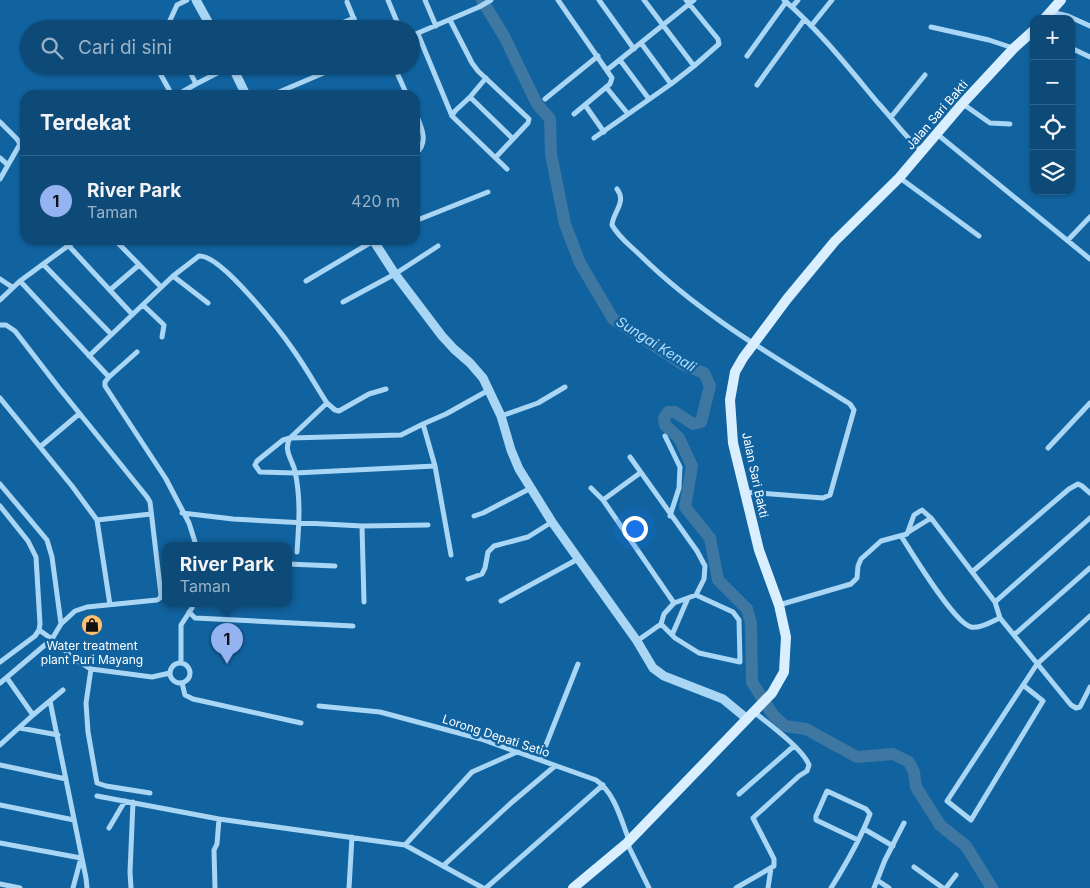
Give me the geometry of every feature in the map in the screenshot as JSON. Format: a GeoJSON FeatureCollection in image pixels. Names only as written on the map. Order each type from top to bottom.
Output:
{"type":"FeatureCollection","features":[{"type":"Feature","properties":{"kind":"main road"},"geometry":{"type":"LineString","coordinates":[[1047,15],[1060,0]]}},
{"type":"Feature","properties":{"kind":"main road","name":"Jalan Sari Bakti"},"geometry":{"type":"LineString","coordinates":[[573,888],[628,841],[772,693],[784,672],[786,637],[779,605],[759,550],[733,443],[730,400],[735,372],[743,358],[787,299],[835,241],[899,178],[962,104],[1014,48],[1030,34]]}},
{"type":"Feature","properties":{"kind":"street"},"geometry":{"type":"LineString","coordinates":[[170,20],[177,5],[187,0]]}},
{"type":"Feature","properties":{"kind":"street"},"geometry":{"type":"LineString","coordinates":[[196,0],[207,20]]}},
{"type":"Feature","properties":{"kind":"street"},"geometry":{"type":"LineString","coordinates":[[388,0],[396,20]]}},
{"type":"Feature","properties":{"kind":"street"},"geometry":{"type":"LineString","coordinates":[[426,0],[436,26]]}},
{"type":"Feature","properties":{"kind":"street"},"geometry":{"type":"LineString","coordinates":[[420,33],[491,0]]}},
{"type":"Feature","properties":{"kind":"street"},"geometry":{"type":"LineString","coordinates":[[558,0],[612,78],[612,81],[606,87],[574,114]]}},
{"type":"Feature","properties":{"kind":"street"},"geometry":{"type":"LineString","coordinates":[[600,0],[634,49]]}},
{"type":"Feature","properties":{"kind":"street"},"geometry":{"type":"LineString","coordinates":[[644,0],[694,66]]}},
{"type":"Feature","properties":{"kind":"street"},"geometry":{"type":"LineString","coordinates":[[607,70],[642,43],[687,2],[694,0]]}},
{"type":"Feature","properties":{"kind":"street"},"geometry":{"type":"LineString","coordinates":[[792,7],[798,0]]}},
{"type":"Feature","properties":{"kind":"street"},"geometry":{"type":"LineString","coordinates":[[811,26],[832,0]]}},
{"type":"Feature","properties":{"kind":"street"},"geometry":{"type":"LineString","coordinates":[[747,56],[785,1],[811,26],[907,138],[922,152]]}},
{"type":"Feature","properties":{"kind":"street"},"geometry":{"type":"LineString","coordinates":[[346,2],[354,18],[349,20]]}},
{"type":"Feature","properties":{"kind":"street"},"geometry":{"type":"LineString","coordinates":[[594,138],[671,84],[718,44],[718,39],[687,2]]}},
{"type":"Feature","properties":{"kind":"street"},"geometry":{"type":"LineString","coordinates":[[1075,19],[1090,26]]}},
{"type":"Feature","properties":{"kind":"street"},"geometry":{"type":"LineString","coordinates":[[450,20],[472,63],[528,117],[528,123],[496,157]]}},
{"type":"Feature","properties":{"kind":"street"},"geometry":{"type":"LineString","coordinates":[[757,86],[804,20]]}},
{"type":"Feature","properties":{"kind":"street"},"geometry":{"type":"LineString","coordinates":[[931,27],[989,40],[1014,48]]}},
{"type":"Feature","properties":{"kind":"street"},"geometry":{"type":"LineString","coordinates":[[420,39],[452,116],[507,168]]}},
{"type":"Feature","properties":{"kind":"street"},"geometry":{"type":"LineString","coordinates":[[642,43],[671,84]]}},
{"type":"Feature","properties":{"kind":"street"},"geometry":{"type":"LineString","coordinates":[[1075,50],[1090,57]]}},
{"type":"Feature","properties":{"kind":"street"},"geometry":{"type":"LineString","coordinates":[[544,99],[598,56]]}},
{"type":"Feature","properties":{"kind":"street"},"geometry":{"type":"LineString","coordinates":[[620,60],[649,99]]}},
{"type":"Feature","properties":{"kind":"street"},"geometry":{"type":"LineString","coordinates":[[161,75],[169,90]]}},
{"type":"Feature","properties":{"kind":"street"},"geometry":{"type":"LineString","coordinates":[[192,75],[196,84]]}},
{"type":"Feature","properties":{"kind":"street"},"geometry":{"type":"LineString","coordinates":[[186,90],[214,75]]}},
{"type":"Feature","properties":{"kind":"street"},"geometry":{"type":"LineString","coordinates":[[236,75],[243,90]]}},
{"type":"Feature","properties":{"kind":"street"},"geometry":{"type":"LineString","coordinates":[[284,90],[319,75]]}},
{"type":"Feature","properties":{"kind":"street"},"geometry":{"type":"LineString","coordinates":[[398,75],[405,90]]}},
{"type":"Feature","properties":{"kind":"street"},"geometry":{"type":"LineString","coordinates":[[890,117],[926,75]]}},
{"type":"Feature","properties":{"kind":"street"},"geometry":{"type":"LineString","coordinates":[[452,116],[454,111],[470,97],[486,78]]}},
{"type":"Feature","properties":{"kind":"street"},"geometry":{"type":"LineString","coordinates":[[606,87],[628,114]]}},
{"type":"Feature","properties":{"kind":"street"},"geometry":{"type":"LineString","coordinates":[[470,97],[514,138]]}},
{"type":"Feature","properties":{"kind":"street"},"geometry":{"type":"LineString","coordinates":[[586,104],[604,132]]}},
{"type":"Feature","properties":{"kind":"street"},"geometry":{"type":"LineString","coordinates":[[962,104],[990,123],[1010,124]]}},
{"type":"Feature","properties":{"kind":"street"},"geometry":{"type":"LineString","coordinates":[[0,122],[18,139],[20,144],[0,179]]}},
{"type":"Feature","properties":{"kind":"street"},"geometry":{"type":"LineString","coordinates":[[420,124],[423,131],[423,140],[420,148]]}},
{"type":"Feature","properties":{"kind":"street"},"geometry":{"type":"LineString","coordinates":[[937,134],[1090,259]]}},
{"type":"Feature","properties":{"kind":"street"},"geometry":{"type":"LineString","coordinates":[[0,158],[8,165]]}},
{"type":"Feature","properties":{"kind":"street"},"geometry":{"type":"LineString","coordinates":[[899,178],[979,236]]}},
{"type":"Feature","properties":{"kind":"street"},"geometry":{"type":"LineString","coordinates":[[617,189],[622,200],[612,220],[612,226],[660,274],[697,304],[754,344],[850,404],[854,410],[832,491],[827,497],[744,492]]}},
{"type":"Feature","properties":{"kind":"street"},"geometry":{"type":"LineString","coordinates":[[420,219],[488,192]]}},
{"type":"Feature","properties":{"kind":"street"},"geometry":{"type":"LineString","coordinates":[[1068,240],[1090,218]]}},
{"type":"Feature","properties":{"kind":"street"},"geometry":{"type":"LineString","coordinates":[[120,245],[161,287]]}},
{"type":"Feature","properties":{"kind":"street"},"geometry":{"type":"LineString","coordinates":[[306,281],[366,245]]}},
{"type":"Feature","properties":{"kind":"street"},"geometry":{"type":"LineString","coordinates":[[377,245],[395,274],[442,336],[483,378],[501,416],[515,460],[531,488],[552,522],[637,642],[653,668],[664,676],[753,712],[794,746],[807,760],[809,765],[807,771],[753,818],[774,858],[774,866],[771,868],[768,888]]}},
{"type":"Feature","properties":{"kind":"street"},"geometry":{"type":"LineString","coordinates":[[0,300],[12,287],[68,246],[132,314]]}},
{"type":"Feature","properties":{"kind":"street"},"geometry":{"type":"LineString","coordinates":[[344,302],[395,274],[438,246]]}},
{"type":"Feature","properties":{"kind":"street"},"geometry":{"type":"LineString","coordinates":[[89,356],[173,276],[199,256],[207,257],[238,281],[289,344],[327,403],[335,410],[339,410],[369,394],[386,389]]}},
{"type":"Feature","properties":{"kind":"street"},"geometry":{"type":"LineString","coordinates":[[43,264],[111,334]]}},
{"type":"Feature","properties":{"kind":"street"},"geometry":{"type":"LineString","coordinates":[[110,290],[139,264]]}},
{"type":"Feature","properties":{"kind":"street"},"geometry":{"type":"LineString","coordinates":[[173,276],[208,303]]}},
{"type":"Feature","properties":{"kind":"street"},"geometry":{"type":"LineString","coordinates":[[0,279],[12,287]]}},
{"type":"Feature","properties":{"kind":"street"},"geometry":{"type":"LineString","coordinates":[[20,281],[109,377]]}},
{"type":"Feature","properties":{"kind":"street"},"geometry":{"type":"LineString","coordinates":[[143,305],[164,325],[162,336]]}},
{"type":"Feature","properties":{"kind":"street"},"geometry":{"type":"LineString","coordinates":[[0,325],[6,325],[15,331],[147,497],[162,595],[157,600],[110,604],[78,610],[61,624],[52,639],[0,683]]}},
{"type":"Feature","properties":{"kind":"street"},"geometry":{"type":"LineString","coordinates":[[137,352],[109,377],[105,382],[105,386],[166,479],[182,513],[189,523],[195,542]]}},
{"type":"Feature","properties":{"kind":"street"},"geometry":{"type":"LineString","coordinates":[[501,416],[538,403],[565,387]]}},
{"type":"Feature","properties":{"kind":"street"},"geometry":{"type":"LineString","coordinates":[[435,466],[295,473],[260,472],[255,465],[257,461],[283,440],[290,438],[401,435],[446,414],[489,390]]}},
{"type":"Feature","properties":{"kind":"street"},"geometry":{"type":"LineString","coordinates":[[0,398],[97,520],[110,604]]}},
{"type":"Feature","properties":{"kind":"street"},"geometry":{"type":"LineString","coordinates":[[297,552],[300,508],[295,473],[287,452],[287,443],[327,403]]}},
{"type":"Feature","properties":{"kind":"street"},"geometry":{"type":"LineString","coordinates":[[1048,448],[1090,403]]}},
{"type":"Feature","properties":{"kind":"street"},"geometry":{"type":"LineString","coordinates":[[40,447],[80,414]]}},
{"type":"Feature","properties":{"kind":"street"},"geometry":{"type":"LineString","coordinates":[[423,424],[435,466],[450,555]]}},
{"type":"Feature","properties":{"kind":"street"},"geometry":{"type":"LineString","coordinates":[[665,436],[680,467],[679,488],[670,516]]}},
{"type":"Feature","properties":{"kind":"street"},"geometry":{"type":"LineString","coordinates":[[630,458],[697,551],[705,566],[704,579],[696,594],[674,603],[664,614],[661,624],[637,642]]}},
{"type":"Feature","properties":{"kind":"street"},"geometry":{"type":"LineString","coordinates":[[603,500],[640,473]]}},
{"type":"Feature","properties":{"kind":"street"},"geometry":{"type":"LineString","coordinates":[[0,484],[47,540],[52,557],[61,624]]}},
{"type":"Feature","properties":{"kind":"street"},"geometry":{"type":"LineString","coordinates":[[972,572],[1069,489],[1078,484],[1090,493]]}},
{"type":"Feature","properties":{"kind":"street"},"geometry":{"type":"LineString","coordinates":[[474,516],[531,488]]}},
{"type":"Feature","properties":{"kind":"street"},"geometry":{"type":"LineString","coordinates":[[591,488],[603,500],[674,603]]}},
{"type":"Feature","properties":{"kind":"street"},"geometry":{"type":"LineString","coordinates":[[0,506],[28,541],[36,558],[40,624],[35,636],[0,661]]}},
{"type":"Feature","properties":{"kind":"street"},"geometry":{"type":"LineString","coordinates":[[907,534],[914,515],[922,510],[931,518],[995,602],[1000,618],[1071,705],[1076,708],[1080,707],[1090,687]]}},
{"type":"Feature","properties":{"kind":"street"},"geometry":{"type":"LineString","coordinates":[[182,513],[233,519],[362,526],[428,525]]}},
{"type":"Feature","properties":{"kind":"street"},"geometry":{"type":"LineString","coordinates":[[97,520],[151,514]]}},
{"type":"Feature","properties":{"kind":"street"},"geometry":{"type":"LineString","coordinates":[[779,605],[850,584],[857,578],[861,559],[881,541],[907,534],[931,518]]}},
{"type":"Feature","properties":{"kind":"street"},"geometry":{"type":"LineString","coordinates":[[995,602],[1090,518]]}},
{"type":"Feature","properties":{"kind":"street"},"geometry":{"type":"LineString","coordinates":[[468,579],[482,574],[488,552],[494,546],[528,537],[552,522]]}},
{"type":"Feature","properties":{"kind":"street"},"geometry":{"type":"LineString","coordinates":[[362,526],[364,602]]}},
{"type":"Feature","properties":{"kind":"street"},"geometry":{"type":"LineString","coordinates":[[901,536],[941,596],[963,622],[972,627],[982,626],[1000,618]]}},
{"type":"Feature","properties":{"kind":"street"},"geometry":{"type":"LineString","coordinates":[[501,601],[578,559]]}},
{"type":"Feature","properties":{"kind":"street"},"geometry":{"type":"LineString","coordinates":[[292,564],[335,566]]}},
{"type":"Feature","properties":{"kind":"street"},"geometry":{"type":"LineString","coordinates":[[1014,635],[1090,568]]}},
{"type":"Feature","properties":{"kind":"street"},"geometry":{"type":"LineString","coordinates":[[661,624],[672,635],[699,652],[740,662],[739,620],[733,612],[696,594]]}},
{"type":"Feature","properties":{"kind":"street"},"geometry":{"type":"LineString","coordinates":[[672,635],[688,598]]}},
{"type":"Feature","properties":{"kind":"street"},"geometry":{"type":"LineString","coordinates":[[181,663],[181,624],[192,607]]}},
{"type":"Feature","properties":{"kind":"street"},"geometry":{"type":"LineString","coordinates":[[190,612],[195,618],[352,626]]}},
{"type":"Feature","properties":{"kind":"street"},"geometry":{"type":"LineString","coordinates":[[1023,685],[1043,701],[971,820],[947,801],[1023,685],[1037,664],[1090,616]]}},
{"type":"Feature","properties":{"kind":"street"},"geometry":{"type":"LineString","coordinates":[[39,630],[73,658],[91,668],[152,677],[170,674]]}},
{"type":"Feature","properties":{"kind":"street"},"geometry":{"type":"LineString","coordinates":[[181,663],[189,668],[190,673],[186,681],[182,682],[172,680],[170,674],[170,668],[174,664],[181,663]]}},
{"type":"Feature","properties":{"kind":"street"},"geometry":{"type":"LineString","coordinates":[[540,760],[578,664]]}},
{"type":"Feature","properties":{"kind":"street"},"geometry":{"type":"LineString","coordinates":[[91,668],[86,703],[88,732],[97,783],[150,793]]}},
{"type":"Feature","properties":{"kind":"street"},"geometry":{"type":"LineString","coordinates":[[7,678],[33,715]]}},
{"type":"Feature","properties":{"kind":"street"},"geometry":{"type":"LineString","coordinates":[[182,682],[184,695],[193,699],[301,723]]}},
{"type":"Feature","properties":{"kind":"street"},"geometry":{"type":"LineString","coordinates":[[0,745],[63,690]]}},
{"type":"Feature","properties":{"kind":"street"},"geometry":{"type":"LineString","coordinates":[[50,701],[87,888]]}},
{"type":"Feature","properties":{"kind":"street","name":"Lorong Depati Setio"},"geometry":{"type":"LineString","coordinates":[[319,706],[380,712],[481,739],[596,780],[603,785]]}},
{"type":"Feature","properties":{"kind":"street"},"geometry":{"type":"LineString","coordinates":[[20,728],[58,735]]}},
{"type":"Feature","properties":{"kind":"street"},"geometry":{"type":"LineString","coordinates":[[739,794],[794,746]]}},
{"type":"Feature","properties":{"kind":"street"},"geometry":{"type":"LineString","coordinates":[[405,845],[472,772],[518,752]]}},
{"type":"Feature","properties":{"kind":"street"},"geometry":{"type":"LineString","coordinates":[[0,765],[66,779]]}},
{"type":"Feature","properties":{"kind":"street"},"geometry":{"type":"LineString","coordinates":[[443,866],[511,803],[555,766]]}},
{"type":"Feature","properties":{"kind":"street"},"geometry":{"type":"LineString","coordinates":[[97,796],[219,819],[405,845],[484,888],[603,785],[614,802],[628,841],[649,888]]}},
{"type":"Feature","properties":{"kind":"street"},"geometry":{"type":"LineString","coordinates":[[831,888],[858,840],[864,829],[870,814],[869,810],[827,791],[816,820],[858,840]]}},
{"type":"Feature","properties":{"kind":"street"},"geometry":{"type":"LineString","coordinates":[[109,828],[125,801]]}},
{"type":"Feature","properties":{"kind":"street"},"geometry":{"type":"LineString","coordinates":[[131,888],[130,864],[133,802]]}},
{"type":"Feature","properties":{"kind":"street"},"geometry":{"type":"LineString","coordinates":[[0,805],[74,820]]}},
{"type":"Feature","properties":{"kind":"street"},"geometry":{"type":"LineString","coordinates":[[215,888],[214,850],[217,844],[219,819]]}},
{"type":"Feature","properties":{"kind":"street"},"geometry":{"type":"LineString","coordinates":[[874,888],[885,860],[904,823]]}},
{"type":"Feature","properties":{"kind":"street"},"geometry":{"type":"LineString","coordinates":[[864,829],[893,846]]}},
{"type":"Feature","properties":{"kind":"street"},"geometry":{"type":"LineString","coordinates":[[349,888],[352,837]]}},
{"type":"Feature","properties":{"kind":"street"},"geometry":{"type":"LineString","coordinates":[[0,843],[81,858]]}},
{"type":"Feature","properties":{"kind":"street"},"geometry":{"type":"LineString","coordinates":[[73,888],[81,858]]}},
{"type":"Feature","properties":{"kind":"street"},"geometry":{"type":"LineString","coordinates":[[914,867],[944,888],[956,875]]}},
{"type":"Feature","properties":{"kind":"street"},"geometry":{"type":"LineString","coordinates":[[736,888],[771,868]]}},
{"type":"Feature","properties":{"kind":"street"},"geometry":{"type":"LineString","coordinates":[[877,880],[889,888]]}},
{"type":"Feature","properties":{"kind":"street"},"geometry":{"type":"LineString","coordinates":[[0,884],[20,888]]}},
{"type":"Feature","properties":{"kind":"waterway","name":"Sungai Kenali"},"geometry":{"type":"LineString","coordinates":[[482,0],[504,36],[537,104],[550,119],[551,154],[565,224],[580,263],[613,319],[684,365],[704,373],[710,386],[701,422],[693,424],[675,412],[668,412],[664,418],[665,425],[679,438],[692,466],[685,507],[710,538],[718,580],[747,609],[751,623],[752,682],[773,715],[785,726],[806,729],[857,757],[893,754],[909,762],[914,772],[916,787],[940,825],[966,846],[992,888]]}},
{"type":"Feature","properties":{"kind":"place","name":"Water treatment plant Puri Mayang"},"geometry":{"type":"Point","coordinates":[92,625]}},
{"type":"Feature","properties":{"kind":"place","name":"River Park"},"geometry":{"type":"Point","coordinates":[227,664]}}]}
